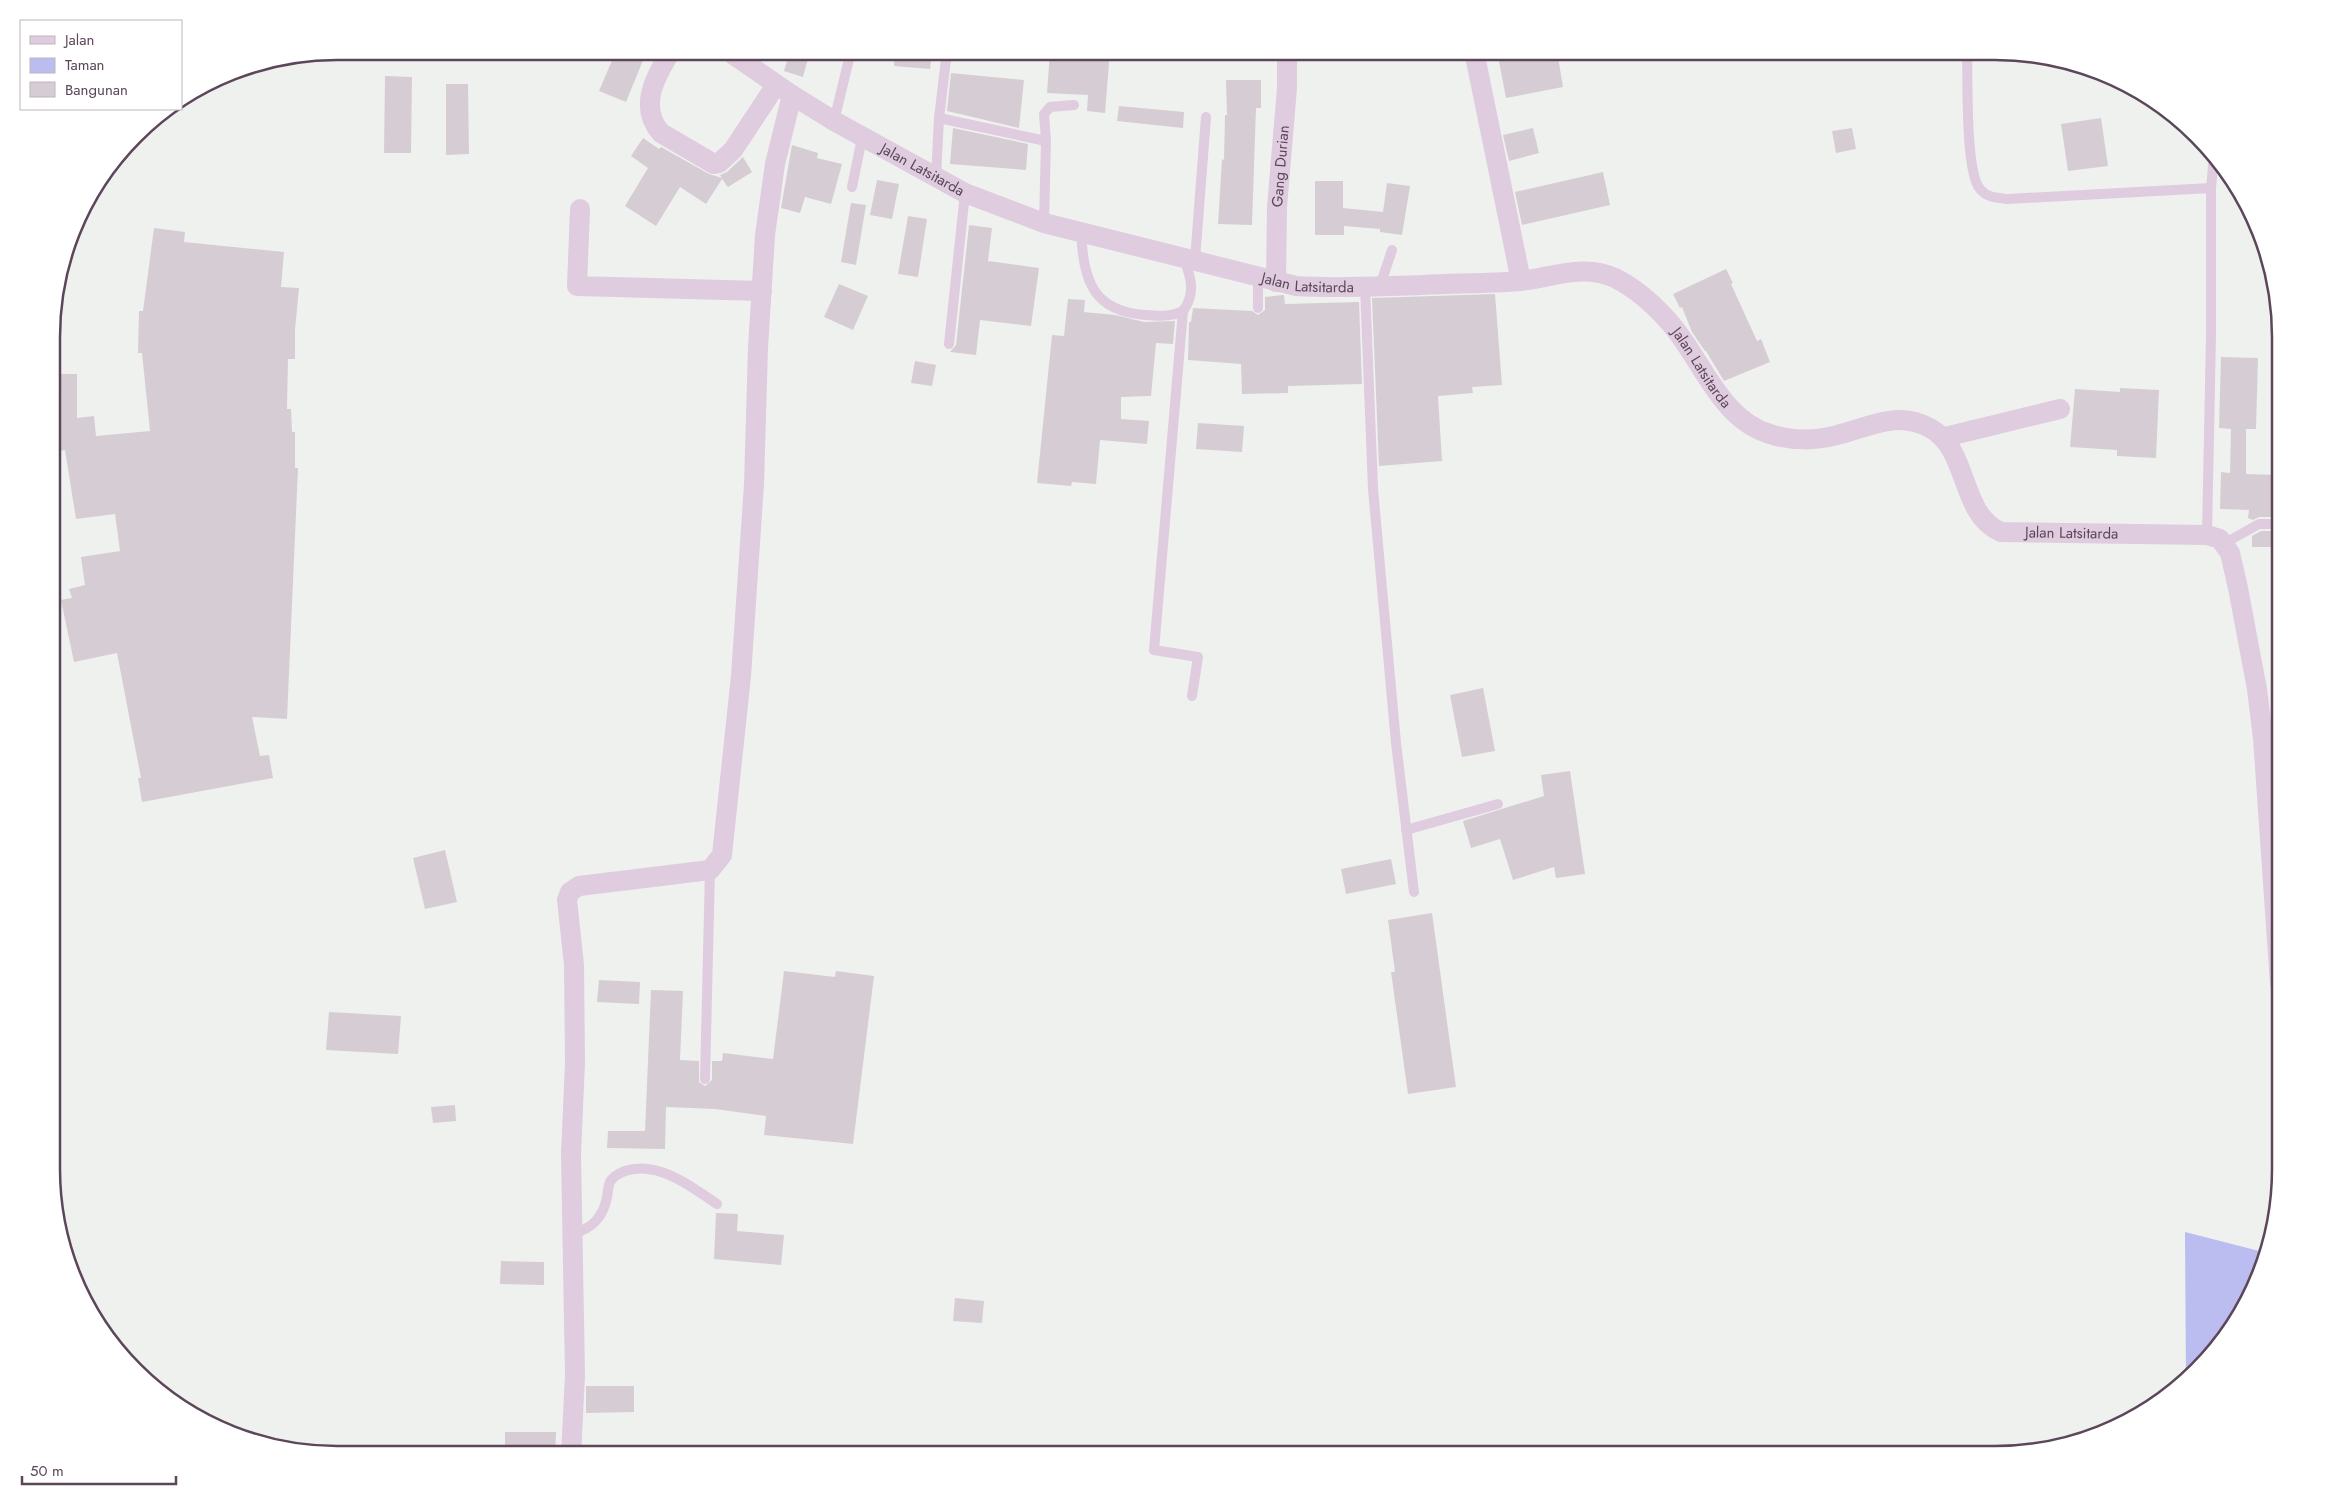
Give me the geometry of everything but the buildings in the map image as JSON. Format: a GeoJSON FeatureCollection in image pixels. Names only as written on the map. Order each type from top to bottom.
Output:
{"type":"FeatureCollection","features":[{"type":"Feature","properties":{"kind":"street"},"geometry":{"type":"LineString","coordinates":[[666,60],[651,91],[649,104],[654,126],[661,133],[714,164],[725,159],[784,90]]}},
{"type":"Feature","properties":{"kind":"street","name":"Jalan Latsitarda"},"geometry":{"type":"LineString","coordinates":[[741,60],[784,90],[862,138],[965,193],[1044,222],[1267,279],[1320,288],[1521,281],[1584,271],[1614,278],[1640,296],[1673,327],[1731,409],[1755,428],[1769,434],[1808,440],[1836,436],[1892,419],[1911,420],[1945,438],[1976,507],[1986,523],[2001,532],[2216,539]]}},
{"type":"Feature","properties":{"kind":"street","name":"Gang Durian"},"geometry":{"type":"LineString","coordinates":[[1267,279],[1277,206],[1286,98],[1287,60]]}},
{"type":"Feature","properties":{"kind":"street"},"geometry":{"type":"LineString","coordinates":[[1476,60],[1521,281]]}},
{"type":"Feature","properties":{"kind":"street"},"geometry":{"type":"LineString","coordinates":[[572,1446],[576,1375],[573,1234],[574,965],[567,905],[568,896],[579,886],[710,870],[720,859],[723,850],[741,676],[754,484],[762,291],[768,204],[784,90]]}},
{"type":"Feature","properties":{"kind":"street"},"geometry":{"type":"LineString","coordinates":[[580,209],[578,286],[762,291]]}},
{"type":"Feature","properties":{"kind":"street"},"geometry":{"type":"LineString","coordinates":[[1945,438],[2060,409]]}},
{"type":"Feature","properties":{"kind":"street"},"geometry":{"type":"LineString","coordinates":[[2216,539],[2238,588],[2257,689],[2263,738],[2272,868]]}},
{"type":"Feature","properties":{"kind":"lane"},"geometry":{"type":"LineString","coordinates":[[834,121],[850,60]]}},
{"type":"Feature","properties":{"kind":"lane"},"geometry":{"type":"LineString","coordinates":[[936,179],[939,118],[945,60]]}},
{"type":"Feature","properties":{"kind":"lane"},"geometry":{"type":"LineString","coordinates":[[1967,60],[1971,155],[1979,189],[1988,196],[2008,199],[2210,188]]}},
{"type":"Feature","properties":{"kind":"lane"},"geometry":{"type":"LineString","coordinates":[[1044,222],[1045,111],[1050,107],[1074,105]]}},
{"type":"Feature","properties":{"kind":"lane"},"geometry":{"type":"LineString","coordinates":[[1192,696],[1198,657],[1154,650],[1183,311],[1191,296],[1189,259],[1206,117]]}},
{"type":"Feature","properties":{"kind":"lane"},"geometry":{"type":"LineString","coordinates":[[939,118],[1046,141]]}},
{"type":"Feature","properties":{"kind":"lane"},"geometry":{"type":"LineString","coordinates":[[852,188],[862,138]]}},
{"type":"Feature","properties":{"kind":"lane"},"geometry":{"type":"LineString","coordinates":[[2213,165],[2210,188],[2211,334],[2216,539],[2259,524],[2272,524]]}},
{"type":"Feature","properties":{"kind":"lane"},"geometry":{"type":"LineString","coordinates":[[949,344],[965,193]]}},
{"type":"Feature","properties":{"kind":"lane"},"geometry":{"type":"LineString","coordinates":[[1081,232],[1088,275],[1095,292],[1105,303],[1118,311],[1128,313],[1168,316],[1183,311]]}},
{"type":"Feature","properties":{"kind":"lane"},"geometry":{"type":"LineString","coordinates":[[1392,250],[1373,286],[1373,489],[1396,743],[1414,892]]}},
{"type":"Feature","properties":{"kind":"lane"},"geometry":{"type":"LineString","coordinates":[[1258,308],[1267,279]]}},
{"type":"Feature","properties":{"kind":"lane"},"geometry":{"type":"LineString","coordinates":[[1406,830],[1498,804]]}},
{"type":"Feature","properties":{"kind":"lane"},"geometry":{"type":"LineString","coordinates":[[705,1079],[710,870]]}},
{"type":"Feature","properties":{"kind":"lane"},"geometry":{"type":"LineString","coordinates":[[573,1234],[586,1230],[596,1223],[604,1206],[609,1183],[614,1177],[632,1169],[651,1170],[668,1175],[717,1204]]}},
{"type":"Feature","properties":{"kind":"green space"},"geometry":{"type":"Polygon","coordinates":[[[2185,1232],[2259,1251],[2251,1275],[2235,1307],[2215,1338],[2186,1370],[2185,1232]]]}}]}
